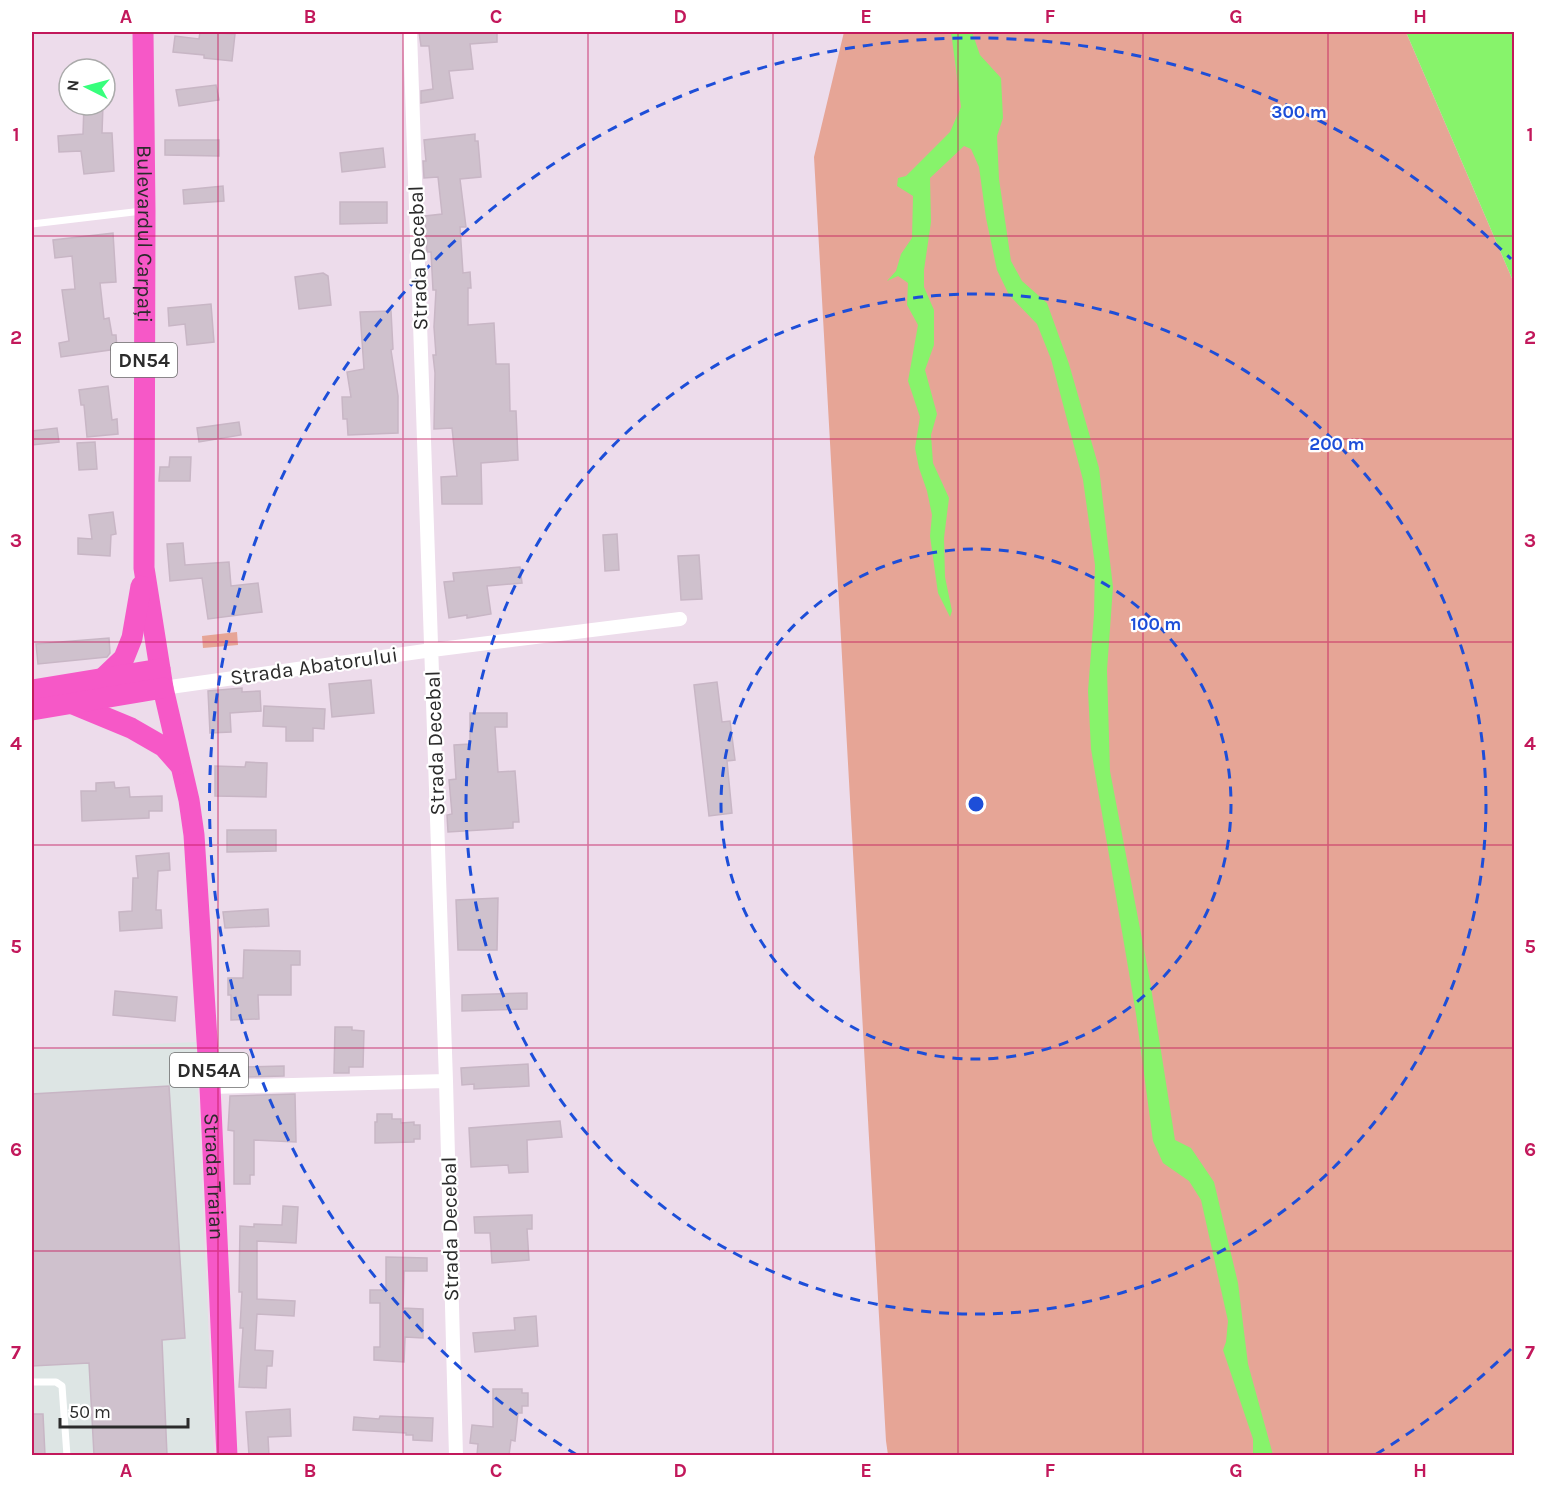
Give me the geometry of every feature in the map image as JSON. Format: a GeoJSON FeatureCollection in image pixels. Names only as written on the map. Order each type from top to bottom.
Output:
{"type":"FeatureCollection","features":[{"type":"Feature","properties":{"kind":"main road","name":"Bulevardul Carpați"},"geometry":{"type":"LineString","coordinates":[[143,32],[144,568],[161,678]]}},
{"type":"Feature","properties":{"kind":"main road"},"geometry":{"type":"LineString","coordinates":[[32,710],[102,679],[124,657],[132,638],[144,568]]}},
{"type":"Feature","properties":{"kind":"main road"},"geometry":{"type":"LineString","coordinates":[[102,679],[161,678]]}},
{"type":"Feature","properties":{"kind":"main road"},"geometry":{"type":"LineString","coordinates":[[32,690],[70,694],[161,678]]}},
{"type":"Feature","properties":{"kind":"main road","name":"Strada Traian"},"geometry":{"type":"LineString","coordinates":[[161,678],[194,835],[210,1087],[227,1455]]}},
{"type":"Feature","properties":{"kind":"main road"},"geometry":{"type":"LineString","coordinates":[[70,694],[164,747],[181,766]]}},
{"type":"Feature","properties":{"kind":"street","name":"Strada Decebal"},"geometry":{"type":"LineString","coordinates":[[410,32],[446,1081],[456,1455]]}},
{"type":"Feature","properties":{"kind":"street","name":"Strada Abatorului"},"geometry":{"type":"LineString","coordinates":[[161,678],[432,650],[680,620]]}},
{"type":"Feature","properties":{"kind":"street"},"geometry":{"type":"LineString","coordinates":[[210,1087],[446,1081]]}},
{"type":"Feature","properties":{"kind":"lane"},"geometry":{"type":"LineString","coordinates":[[32,224],[145,211]]}},
{"type":"Feature","properties":{"kind":"lane"},"geometry":{"type":"LineString","coordinates":[[32,1382],[56,1382],[62,1386],[67,1455]]}},
{"type":"Feature","properties":{"kind":"shaded area"},"geometry":{"type":"Polygon","coordinates":[[[844,32],[1406,32],[1514,283],[1514,1455],[888,1455],[814,157],[844,32]]]}},
{"type":"Feature","properties":{"kind":"shaded area"},"geometry":{"type":"Polygon","coordinates":[[[951,32],[972,32],[980,55],[1001,78],[1003,118],[997,136],[999,179],[1011,261],[1022,281],[1047,303],[1069,364],[1099,468],[1113,587],[1107,670],[1110,771],[1150,981],[1175,1140],[1191,1148],[1214,1182],[1238,1283],[1248,1364],[1273,1455],[1253,1455],[1253,1439],[1223,1350],[1228,1321],[1201,1200],[1189,1181],[1163,1163],[1153,1141],[1136,1014],[1091,749],[1088,691],[1095,565],[1083,480],[1051,359],[1037,324],[1009,295],[997,270],[986,218],[979,167],[971,149],[964,146],[930,178],[931,222],[924,270],[924,287],[934,310],[934,345],[925,370],[937,414],[931,435],[933,463],[949,498],[944,538],[945,577],[952,611],[950,617],[938,593],[930,536],[932,515],[915,448],[920,417],[908,381],[918,325],[907,305],[908,283],[898,276],[887,281],[896,271],[901,254],[912,238],[913,196],[897,186],[898,178],[906,176],[950,132],[961,107],[951,32]]]}},
{"type":"Feature","properties":{"kind":"shaded area"},"geometry":{"type":"Polygon","coordinates":[[[1406,32],[1514,32],[1514,283],[1406,32]]]}},
{"type":"Feature","properties":{"kind":"shaded area"},"geometry":{"type":"Polygon","coordinates":[[[237,632],[238,645],[203,648],[202,636],[237,632]]]}},
{"type":"Feature","properties":{"kind":"shaded area"},"geometry":{"type":"Polygon","coordinates":[[[196,1042],[214,1455],[32,1455],[32,1050],[196,1042]]]}},
{"type":"Feature","properties":{"kind":"building"},"geometry":{"type":"Polygon","coordinates":[[[200,32],[235,34],[232,61],[173,52],[175,36],[199,39],[200,32]]]}},
{"type":"Feature","properties":{"kind":"building"},"geometry":{"type":"Polygon","coordinates":[[[419,32],[497,32],[497,42],[470,44],[473,69],[449,71],[453,98],[421,103],[421,91],[433,89],[429,46],[421,46],[419,32]]]}},
{"type":"Feature","properties":{"kind":"building"},"geometry":{"type":"Polygon","coordinates":[[[216,85],[219,100],[179,106],[176,90],[216,85]]]}},
{"type":"Feature","properties":{"kind":"building"},"geometry":{"type":"Polygon","coordinates":[[[84,117],[103,117],[102,133],[112,133],[114,171],[84,174],[81,151],[59,152],[58,136],[83,134],[84,117]]]}},
{"type":"Feature","properties":{"kind":"building"},"geometry":{"type":"Polygon","coordinates":[[[475,134],[475,141],[478,141],[481,177],[460,179],[466,227],[460,227],[463,273],[470,272],[471,288],[468,288],[468,325],[494,323],[496,364],[509,364],[510,411],[516,411],[518,460],[481,463],[482,504],[442,504],[441,477],[457,476],[452,428],[434,429],[433,355],[436,355],[434,327],[436,290],[433,290],[431,252],[427,252],[425,216],[442,214],[438,177],[424,178],[423,161],[426,161],[424,140],[475,134]]]}},
{"type":"Feature","properties":{"kind":"building"},"geometry":{"type":"Polygon","coordinates":[[[165,140],[219,140],[219,156],[165,155],[165,140]]]}},
{"type":"Feature","properties":{"kind":"building"},"geometry":{"type":"Polygon","coordinates":[[[383,148],[385,167],[342,172],[340,153],[383,148]]]}},
{"type":"Feature","properties":{"kind":"building"},"geometry":{"type":"Polygon","coordinates":[[[223,186],[224,201],[184,204],[183,190],[223,186]]]}},
{"type":"Feature","properties":{"kind":"building"},"geometry":{"type":"Polygon","coordinates":[[[340,202],[387,202],[387,223],[340,224],[340,202]]]}},
{"type":"Feature","properties":{"kind":"building"},"geometry":{"type":"Polygon","coordinates":[[[113,233],[116,282],[100,283],[104,319],[109,318],[112,335],[116,335],[117,349],[61,357],[59,343],[69,341],[62,290],[75,289],[72,256],[55,258],[53,240],[113,233]]]}},
{"type":"Feature","properties":{"kind":"building"},"geometry":{"type":"Polygon","coordinates":[[[323,273],[328,276],[331,305],[299,309],[295,277],[323,273]]]}},
{"type":"Feature","properties":{"kind":"building"},"geometry":{"type":"Polygon","coordinates":[[[211,304],[214,342],[187,345],[185,324],[169,326],[168,308],[211,304]]]}},
{"type":"Feature","properties":{"kind":"building"},"geometry":{"type":"Polygon","coordinates":[[[391,311],[393,349],[391,350],[398,396],[398,433],[348,435],[347,419],[343,419],[342,397],[351,397],[347,372],[364,369],[360,312],[391,311]]]}},
{"type":"Feature","properties":{"kind":"building"},"geometry":{"type":"Polygon","coordinates":[[[108,386],[112,420],[117,419],[118,434],[87,437],[84,405],[81,405],[79,390],[108,386]]]}},
{"type":"Feature","properties":{"kind":"building"},"geometry":{"type":"Polygon","coordinates":[[[239,422],[241,435],[199,442],[197,428],[239,422]]]}},
{"type":"Feature","properties":{"kind":"building"},"geometry":{"type":"Polygon","coordinates":[[[57,428],[59,442],[32,445],[32,431],[57,428]]]}},
{"type":"Feature","properties":{"kind":"building"},"geometry":{"type":"Polygon","coordinates":[[[95,442],[97,469],[79,470],[77,443],[95,442]]]}},
{"type":"Feature","properties":{"kind":"building"},"geometry":{"type":"Polygon","coordinates":[[[170,457],[191,457],[190,481],[159,481],[160,467],[169,467],[170,457]]]}},
{"type":"Feature","properties":{"kind":"building"},"geometry":{"type":"Polygon","coordinates":[[[113,512],[116,534],[111,535],[110,556],[78,554],[78,538],[92,539],[89,515],[113,512]]]}},
{"type":"Feature","properties":{"kind":"building"},"geometry":{"type":"Polygon","coordinates":[[[617,534],[619,570],[605,571],[603,535],[617,534]]]}},
{"type":"Feature","properties":{"kind":"building"},"geometry":{"type":"Polygon","coordinates":[[[183,543],[185,565],[229,562],[231,586],[258,583],[262,612],[208,619],[202,578],[170,581],[167,544],[183,543]]]}},
{"type":"Feature","properties":{"kind":"building"},"geometry":{"type":"Polygon","coordinates":[[[699,555],[702,599],[681,600],[678,556],[699,555]]]}},
{"type":"Feature","properties":{"kind":"building"},"geometry":{"type":"Polygon","coordinates":[[[520,567],[522,583],[487,586],[491,614],[449,618],[444,582],[454,581],[453,573],[520,567]]]}},
{"type":"Feature","properties":{"kind":"building"},"geometry":{"type":"Polygon","coordinates":[[[109,638],[110,653],[107,657],[38,664],[36,644],[109,638]]]}},
{"type":"Feature","properties":{"kind":"building"},"geometry":{"type":"Polygon","coordinates":[[[371,680],[374,713],[332,717],[329,684],[371,680]]]}},
{"type":"Feature","properties":{"kind":"building"},"geometry":{"type":"Polygon","coordinates":[[[717,682],[722,722],[730,721],[735,760],[727,761],[732,813],[709,816],[694,685],[717,682]]]}},
{"type":"Feature","properties":{"kind":"building"},"geometry":{"type":"Polygon","coordinates":[[[242,688],[242,692],[260,691],[261,711],[230,713],[231,732],[210,733],[208,691],[242,688]]]}},
{"type":"Feature","properties":{"kind":"building"},"geometry":{"type":"Polygon","coordinates":[[[264,706],[325,709],[324,729],[313,728],[313,741],[286,741],[286,727],[263,726],[264,706]]]}},
{"type":"Feature","properties":{"kind":"building"},"geometry":{"type":"Polygon","coordinates":[[[470,713],[507,713],[507,727],[495,727],[498,772],[515,771],[519,822],[513,822],[513,828],[448,832],[447,815],[452,814],[449,780],[456,779],[454,745],[470,744],[470,713]]]}},
{"type":"Feature","properties":{"kind":"building"},"geometry":{"type":"Polygon","coordinates":[[[246,762],[267,763],[266,797],[215,796],[215,766],[245,767],[246,762]]]}},
{"type":"Feature","properties":{"kind":"building"},"geometry":{"type":"Polygon","coordinates":[[[114,782],[115,788],[129,787],[130,797],[162,796],[162,811],[149,811],[149,818],[82,821],[81,791],[96,791],[96,783],[114,782]]]}},
{"type":"Feature","properties":{"kind":"building"},"geometry":{"type":"Polygon","coordinates":[[[227,830],[276,830],[276,851],[227,852],[227,830]]]}},
{"type":"Feature","properties":{"kind":"building"},"geometry":{"type":"Polygon","coordinates":[[[169,853],[170,870],[158,871],[156,910],[161,910],[162,928],[120,931],[119,912],[132,911],[133,878],[138,878],[136,856],[169,853]]]}},
{"type":"Feature","properties":{"kind":"building"},"geometry":{"type":"Polygon","coordinates":[[[498,898],[497,950],[458,950],[456,900],[498,898]]]}},
{"type":"Feature","properties":{"kind":"building"},"geometry":{"type":"Polygon","coordinates":[[[268,909],[269,926],[225,928],[223,912],[268,909]]]}},
{"type":"Feature","properties":{"kind":"building"},"geometry":{"type":"Polygon","coordinates":[[[244,950],[300,951],[300,965],[291,965],[291,995],[258,995],[259,1019],[231,1020],[228,978],[243,978],[244,950]]]}},
{"type":"Feature","properties":{"kind":"building"},"geometry":{"type":"Polygon","coordinates":[[[115,991],[177,997],[175,1021],[113,1015],[115,991]]]}},
{"type":"Feature","properties":{"kind":"building"},"geometry":{"type":"Polygon","coordinates":[[[527,993],[527,1009],[462,1011],[462,995],[527,993]]]}},
{"type":"Feature","properties":{"kind":"building"},"geometry":{"type":"Polygon","coordinates":[[[335,1027],[352,1027],[352,1030],[364,1031],[363,1067],[349,1067],[349,1073],[334,1073],[335,1027]]]}},
{"type":"Feature","properties":{"kind":"building"},"geometry":{"type":"Polygon","coordinates":[[[528,1064],[529,1086],[474,1089],[474,1084],[462,1085],[461,1068],[528,1064]]]}},
{"type":"Feature","properties":{"kind":"building"},"geometry":{"type":"Polygon","coordinates":[[[284,1066],[284,1076],[242,1077],[242,1067],[284,1066]]]}},
{"type":"Feature","properties":{"kind":"building"},"geometry":{"type":"Polygon","coordinates":[[[169,1086],[185,1338],[162,1340],[167,1455],[94,1455],[89,1363],[32,1366],[32,1094],[169,1086]]]}},
{"type":"Feature","properties":{"kind":"building"},"geometry":{"type":"Polygon","coordinates":[[[295,1094],[296,1142],[254,1140],[254,1175],[250,1175],[250,1184],[234,1184],[234,1131],[228,1130],[230,1096],[295,1094]]]}},
{"type":"Feature","properties":{"kind":"building"},"geometry":{"type":"Polygon","coordinates":[[[377,1114],[392,1114],[392,1119],[401,1119],[401,1123],[414,1122],[414,1125],[420,1125],[420,1139],[414,1139],[414,1142],[375,1143],[377,1114]]]}},
{"type":"Feature","properties":{"kind":"building"},"geometry":{"type":"Polygon","coordinates":[[[560,1121],[562,1137],[527,1140],[528,1172],[509,1173],[508,1165],[471,1167],[469,1128],[560,1121]]]}},
{"type":"Feature","properties":{"kind":"building"},"geometry":{"type":"Polygon","coordinates":[[[283,1206],[298,1207],[296,1243],[257,1241],[257,1299],[295,1301],[294,1316],[257,1314],[255,1350],[273,1351],[272,1366],[267,1366],[266,1388],[239,1387],[243,1328],[240,1328],[242,1292],[239,1292],[240,1226],[282,1225],[283,1206]]]}},
{"type":"Feature","properties":{"kind":"building"},"geometry":{"type":"Polygon","coordinates":[[[532,1215],[532,1229],[527,1229],[529,1260],[492,1263],[490,1233],[475,1233],[474,1217],[532,1215]]]}},
{"type":"Feature","properties":{"kind":"building"},"geometry":{"type":"Polygon","coordinates":[[[386,1257],[427,1258],[427,1271],[404,1271],[403,1308],[423,1309],[423,1338],[405,1337],[404,1362],[374,1360],[374,1347],[380,1347],[380,1303],[370,1303],[370,1290],[386,1290],[386,1257]]]}},
{"type":"Feature","properties":{"kind":"building"},"geometry":{"type":"Polygon","coordinates":[[[536,1316],[538,1346],[475,1352],[473,1333],[515,1330],[514,1318],[536,1316]]]}},
{"type":"Feature","properties":{"kind":"building"},"geometry":{"type":"Polygon","coordinates":[[[493,1389],[522,1389],[522,1393],[528,1393],[528,1406],[522,1406],[522,1413],[518,1413],[515,1441],[511,1440],[509,1455],[477,1455],[478,1444],[470,1443],[472,1425],[493,1427],[493,1389]]]}},
{"type":"Feature","properties":{"kind":"building"},"geometry":{"type":"Polygon","coordinates":[[[290,1409],[291,1436],[268,1437],[269,1455],[249,1455],[246,1412],[290,1409]]]}},
{"type":"Feature","properties":{"kind":"building"},"geometry":{"type":"Polygon","coordinates":[[[32,1414],[43,1414],[45,1455],[32,1455],[32,1414]]]}},
{"type":"Feature","properties":{"kind":"building"},"geometry":{"type":"Polygon","coordinates":[[[380,1416],[433,1418],[432,1441],[413,1440],[413,1435],[406,1435],[406,1433],[353,1430],[354,1417],[379,1419],[380,1416]]]}}]}
